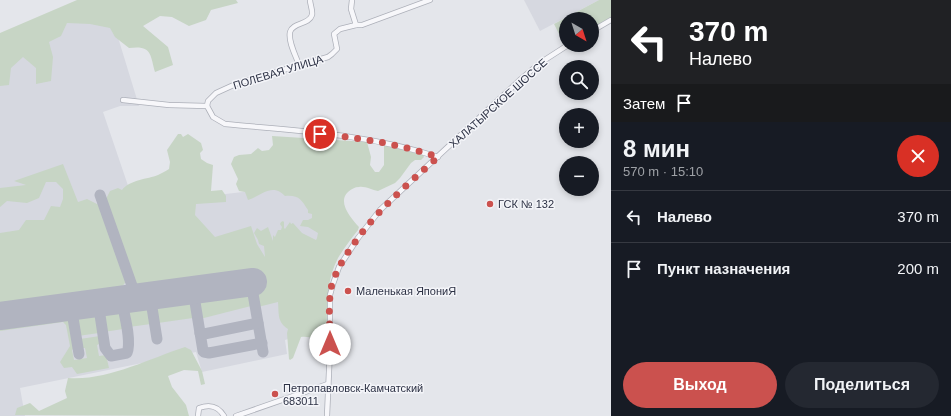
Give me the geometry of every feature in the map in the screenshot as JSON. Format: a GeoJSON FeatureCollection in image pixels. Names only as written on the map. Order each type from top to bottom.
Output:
{"type":"FeatureCollection","features":[{"type":"Feature","properties":{"kind":"street"},"geometry":{"type":"LineString","coordinates":[[299,65],[290,33],[296,26],[311,17],[312,13],[310,0]]}},
{"type":"Feature","properties":{"kind":"street"},"geometry":{"type":"LineString","coordinates":[[352,0],[351,9],[356,25],[362,25],[430,0]]}},
{"type":"Feature","properties":{"kind":"street"},"geometry":{"type":"LineString","coordinates":[[599,27],[611,20]]}},
{"type":"Feature","properties":{"kind":"street","name":"ПОЛЕВАЯ УЛИЦА"},"geometry":{"type":"LineString","coordinates":[[207,106],[208,101],[216,93],[238,83],[328,57],[337,49],[334,34],[340,29],[356,25]]}},
{"type":"Feature","properties":{"kind":"street","name":"ХАЛАТЫРСКОЕ ШОССЕ"},"geometry":{"type":"LineString","coordinates":[[327,416],[330,295],[339,267],[358,238],[380,210],[531,71],[544,60],[559,51]]}},
{"type":"Feature","properties":{"kind":"street"},"geometry":{"type":"LineString","coordinates":[[123,100],[168,105],[207,106],[213,117],[225,124],[361,138],[404,146],[438,157]]}},
{"type":"Feature","properties":{"kind":"street"},"geometry":{"type":"LineString","coordinates":[[236,416],[328,384]]}},
{"type":"Feature","properties":{"kind":"street"},"geometry":{"type":"LineString","coordinates":[[198,416],[199,408],[207,405],[216,407],[224,416]]}},
{"type":"Feature","properties":{"kind":"shaded area"},"geometry":{"type":"Polygon","coordinates":[[[524,0],[599,0],[576,12],[559,12],[559,21],[540,31],[524,0]]]}},
{"type":"Feature","properties":{"kind":"shaded area"},"geometry":{"type":"Polygon","coordinates":[[[109,8],[139,106],[120,106],[103,112],[138,215],[182,199],[321,183],[326,281],[297,336],[285,340],[287,354],[202,372],[196,352],[20,388],[25,416],[0,416],[0,47],[109,8]]]}},
{"type":"Feature","properties":{"kind":"green space"},"geometry":{"type":"Polygon","coordinates":[[[77,0],[236,0],[238,3],[211,10],[206,20],[189,26],[172,17],[160,16],[143,26],[168,47],[173,65],[155,72],[149,52],[137,47],[129,48],[115,37],[110,28],[90,24],[67,23],[61,36],[49,42],[53,57],[51,81],[36,84],[36,68],[23,57],[11,68],[9,85],[0,86],[0,33],[77,0]]]}},
{"type":"Feature","properties":{"kind":"green space"},"geometry":{"type":"Polygon","coordinates":[[[599,0],[611,0],[611,17],[599,24],[599,12],[576,12],[599,0]]]}},
{"type":"Feature","properties":{"kind":"green space"},"geometry":{"type":"Polygon","coordinates":[[[559,21],[559,34],[554,24],[559,21]]]}},
{"type":"Feature","properties":{"kind":"green space"},"geometry":{"type":"Polygon","coordinates":[[[178,134],[181,134],[183,137],[188,134],[201,143],[203,150],[200,153],[201,159],[213,165],[211,191],[222,190],[226,196],[226,202],[196,204],[195,215],[215,237],[251,226],[257,244],[265,257],[264,246],[259,244],[254,233],[257,228],[261,231],[268,227],[273,241],[273,235],[275,237],[278,230],[281,230],[282,227],[280,224],[283,221],[285,229],[290,222],[291,224],[293,223],[302,233],[316,240],[318,233],[308,227],[300,226],[303,220],[312,218],[312,214],[308,213],[304,203],[297,197],[285,196],[276,190],[271,190],[248,200],[245,192],[239,191],[236,184],[238,179],[231,164],[234,157],[251,154],[258,148],[262,151],[269,150],[273,145],[272,136],[367,142],[371,157],[370,165],[375,172],[379,172],[384,165],[384,145],[423,155],[424,157],[421,160],[415,160],[411,163],[395,183],[378,191],[364,187],[356,187],[349,191],[345,196],[344,200],[346,210],[359,227],[338,258],[331,277],[328,297],[326,340],[301,337],[293,358],[290,360],[287,333],[288,329],[280,321],[278,302],[258,307],[252,272],[139,288],[133,282],[105,201],[110,191],[118,188],[122,190],[129,184],[158,175],[169,169],[170,162],[167,150],[178,134]]]}},
{"type":"Feature","properties":{"kind":"green space"},"geometry":{"type":"Polygon","coordinates":[[[63,164],[78,202],[87,199],[99,205],[126,278],[125,283],[119,290],[0,306],[0,233],[19,230],[26,220],[44,220],[51,206],[60,207],[63,199],[63,189],[56,182],[46,182],[39,198],[27,203],[7,201],[0,207],[0,188],[26,185],[14,181],[63,164]]]}},
{"type":"Feature","properties":{"kind":"green space"},"geometry":{"type":"Polygon","coordinates":[[[249,292],[251,306],[200,319],[197,299],[249,292]]]}},
{"type":"Feature","properties":{"kind":"green space"},"geometry":{"type":"Polygon","coordinates":[[[190,300],[193,318],[158,323],[156,305],[190,300]]]}},
{"type":"Feature","properties":{"kind":"green space"},"geometry":{"type":"Polygon","coordinates":[[[148,306],[151,324],[129,327],[126,309],[148,306]]]}},
{"type":"Feature","properties":{"kind":"green space"},"geometry":{"type":"Polygon","coordinates":[[[120,309],[123,329],[104,332],[102,312],[120,309]]]}},
{"type":"Feature","properties":{"kind":"green space"},"geometry":{"type":"Polygon","coordinates":[[[97,312],[99,333],[78,336],[75,315],[97,312]]]}},
{"type":"Feature","properties":{"kind":"green space"},"geometry":{"type":"Polygon","coordinates":[[[70,316],[76,345],[72,350],[74,360],[87,358],[85,348],[81,348],[80,339],[100,336],[101,343],[97,345],[99,356],[106,355],[109,368],[77,374],[72,367],[64,368],[60,362],[70,346],[66,325],[63,322],[0,331],[0,326],[70,316]]]}},
{"type":"Feature","properties":{"kind":"green space"},"geometry":{"type":"Polygon","coordinates":[[[185,347],[191,350],[202,371],[205,384],[201,385],[198,371],[184,370],[168,376],[172,387],[186,405],[189,416],[15,415],[17,408],[30,403],[39,411],[67,398],[65,391],[68,378],[83,378],[112,373],[185,347]]]}},
{"type":"Feature","properties":{"kind":"taxiway"},"geometry":{"type":"LineString","coordinates":[[100,195],[136,297]]}},
{"type":"Feature","properties":{"kind":"taxiway"},"geometry":{"type":"LineString","coordinates":[[251,282],[263,352]]}},
{"type":"Feature","properties":{"kind":"taxiway"},"geometry":{"type":"LineString","coordinates":[[193,290],[204,352],[209,353],[262,343]]}},
{"type":"Feature","properties":{"kind":"taxiway"},"geometry":{"type":"LineString","coordinates":[[150,295],[157,339]]}},
{"type":"Feature","properties":{"kind":"taxiway"},"geometry":{"type":"LineString","coordinates":[[98,302],[105,348],[111,356],[127,353],[128,348],[129,341],[121,299]]}},
{"type":"Feature","properties":{"kind":"taxiway"},"geometry":{"type":"LineString","coordinates":[[71,306],[79,354]]}},
{"type":"Feature","properties":{"kind":"taxiway"},"geometry":{"type":"LineString","coordinates":[[200,333],[204,334],[258,323]]}},
{"type":"Feature","properties":{"kind":"runway"},"geometry":{"type":"LineString","coordinates":[[0,316],[253,282]]}},
{"type":"Feature","properties":{"kind":"place","name":"ГСК № 132"},"geometry":{"type":"Point","coordinates":[490,204]}},
{"type":"Feature","properties":{"kind":"place","name":"Маленькая ЯпониЯ"},"geometry":{"type":"Point","coordinates":[348,291]}},
{"type":"Feature","properties":{"kind":"place","name":"Петропавловск-Камчатский 683011"},"geometry":{"type":"Point","coordinates":[275,394]}},
{"type":"Feature","properties":{"kind":"route"},"geometry":{"type":"LineString","coordinates":[[320,134],[361,138],[390,143],[438,157],[380,210],[358,238],[339,267],[330,295],[330,344]]}}]}
